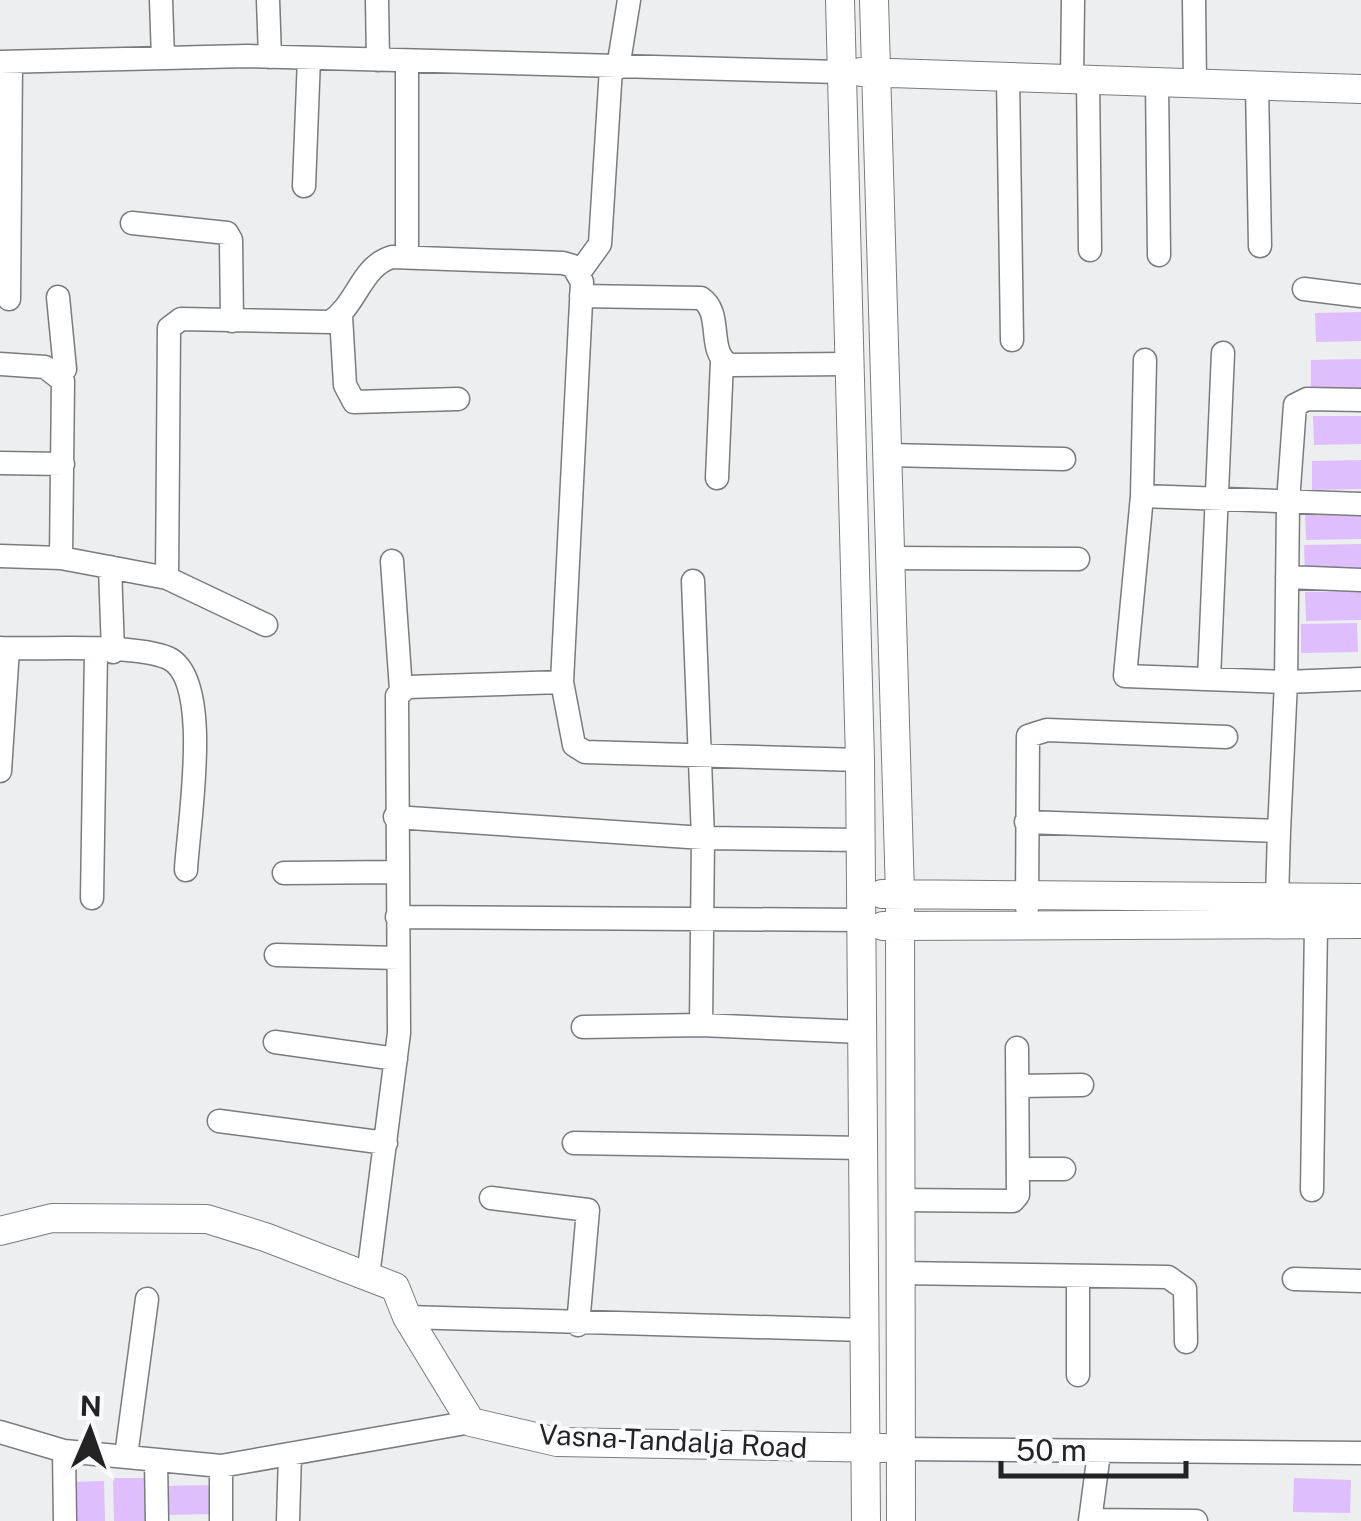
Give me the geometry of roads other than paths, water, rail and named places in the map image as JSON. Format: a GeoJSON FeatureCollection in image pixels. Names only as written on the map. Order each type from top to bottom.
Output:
{"type":"FeatureCollection","features":[{"type":"Feature","properties":{"kind":"street"},"geometry":{"type":"LineString","coordinates":[[161,0],[163,58]]}},
{"type":"Feature","properties":{"kind":"street"},"geometry":{"type":"LineString","coordinates":[[268,0],[270,56]]}},
{"type":"Feature","properties":{"kind":"street"},"geometry":{"type":"LineString","coordinates":[[377,0],[378,60]]}},
{"type":"Feature","properties":{"kind":"street"},"geometry":{"type":"LineString","coordinates":[[629,0],[615,68],[600,244],[580,284],[562,682],[568,728],[574,745],[585,752],[860,760]]}},
{"type":"Feature","properties":{"kind":"street"},"geometry":{"type":"LineString","coordinates":[[840,0],[860,760],[866,1521]]}},
{"type":"Feature","properties":{"kind":"street"},"geometry":{"type":"LineString","coordinates":[[874,0],[900,894],[900,1521]]}},
{"type":"Feature","properties":{"kind":"street"},"geometry":{"type":"LineString","coordinates":[[1073,0],[1090,250]]}},
{"type":"Feature","properties":{"kind":"street"},"geometry":{"type":"LineString","coordinates":[[1194,0],[1195,83]]}},
{"type":"Feature","properties":{"kind":"street"},"geometry":{"type":"LineString","coordinates":[[9,299],[5,62],[270,56],[1361,89]]}},
{"type":"Feature","properties":{"kind":"street"},"geometry":{"type":"LineString","coordinates":[[304,186],[309,58]]}},
{"type":"Feature","properties":{"kind":"street"},"geometry":{"type":"LineString","coordinates":[[407,61],[408,257]]}},
{"type":"Feature","properties":{"kind":"street"},"geometry":{"type":"LineString","coordinates":[[1008,77],[1012,340]]}},
{"type":"Feature","properties":{"kind":"street"},"geometry":{"type":"LineString","coordinates":[[1156,82],[1159,255]]}},
{"type":"Feature","properties":{"kind":"street"},"geometry":{"type":"LineString","coordinates":[[1257,85],[1260,246]]}},
{"type":"Feature","properties":{"kind":"street"},"geometry":{"type":"LineString","coordinates":[[132,223],[227,233],[232,240],[232,321]]}},
{"type":"Feature","properties":{"kind":"street"},"geometry":{"type":"LineString","coordinates":[[166,578],[169,328],[181,319],[320,324],[340,316],[374,265],[392,257],[563,263],[580,284],[700,298],[712,310],[722,361],[717,478]]}},
{"type":"Feature","properties":{"kind":"street"},"geometry":{"type":"LineString","coordinates":[[1304,290],[1361,296]]}},
{"type":"Feature","properties":{"kind":"street"},"geometry":{"type":"LineString","coordinates":[[58,297],[66,346],[65,369],[58,374]]}},
{"type":"Feature","properties":{"kind":"street"},"geometry":{"type":"LineString","coordinates":[[340,316],[345,385],[354,402],[458,399]]}},
{"type":"Feature","properties":{"kind":"street"},"geometry":{"type":"LineString","coordinates":[[1209,679],[1223,353]]}},
{"type":"Feature","properties":{"kind":"street"},"geometry":{"type":"LineString","coordinates":[[1144,360],[1142,496],[1125,676],[1286,682],[1361,679]]}},
{"type":"Feature","properties":{"kind":"street"},"geometry":{"type":"LineString","coordinates":[[722,361],[736,366],[848,364]]}},
{"type":"Feature","properties":{"kind":"street"},"geometry":{"type":"LineString","coordinates":[[0,364],[46,367],[63,381],[62,558]]}},
{"type":"Feature","properties":{"kind":"street"},"geometry":{"type":"LineString","coordinates":[[1277,899],[1294,405],[1306,399],[1361,400]]}},
{"type":"Feature","properties":{"kind":"street"},"geometry":{"type":"LineString","coordinates":[[888,455],[1064,459]]}},
{"type":"Feature","properties":{"kind":"street"},"geometry":{"type":"LineString","coordinates":[[0,463],[63,464]]}},
{"type":"Feature","properties":{"kind":"street"},"geometry":{"type":"LineString","coordinates":[[1142,496],[1361,504]]}},
{"type":"Feature","properties":{"kind":"street"},"geometry":{"type":"LineString","coordinates":[[0,556],[62,558],[166,578],[266,625]]}},
{"type":"Feature","properties":{"kind":"street"},"geometry":{"type":"LineString","coordinates":[[891,558],[1078,559]]}},
{"type":"Feature","properties":{"kind":"street"},"geometry":{"type":"LineString","coordinates":[[368,1276],[396,1060],[395,706],[401,690],[392,561]]}},
{"type":"Feature","properties":{"kind":"street"},"geometry":{"type":"LineString","coordinates":[[92,898],[110,567]]}},
{"type":"Feature","properties":{"kind":"street"},"geometry":{"type":"LineString","coordinates":[[1288,577],[1361,580]]}},
{"type":"Feature","properties":{"kind":"street"},"geometry":{"type":"LineString","coordinates":[[692,580],[702,838],[701,1025]]}},
{"type":"Feature","properties":{"kind":"street"},"geometry":{"type":"LineString","coordinates":[[0,771],[4,648],[104,651],[168,658],[182,669],[196,710],[186,870]]}},
{"type":"Feature","properties":{"kind":"street"},"geometry":{"type":"LineString","coordinates":[[401,690],[562,682]]}},
{"type":"Feature","properties":{"kind":"street"},"geometry":{"type":"LineString","coordinates":[[1027,910],[1026,743],[1036,732],[1226,737]]}},
{"type":"Feature","properties":{"kind":"street"},"geometry":{"type":"LineString","coordinates":[[396,817],[702,838],[859,840]]}},
{"type":"Feature","properties":{"kind":"street"},"geometry":{"type":"LineString","coordinates":[[1026,822],[1278,831]]}},
{"type":"Feature","properties":{"kind":"street"},"geometry":{"type":"LineString","coordinates":[[284,873],[397,872]]}},
{"type":"Feature","properties":{"kind":"street"},"geometry":{"type":"LineString","coordinates":[[861,914],[900,894],[1027,910],[1361,924]]}},
{"type":"Feature","properties":{"kind":"street"},"geometry":{"type":"LineString","coordinates":[[397,917],[861,914],[900,925],[1027,910],[1361,898]]}},
{"type":"Feature","properties":{"kind":"street"},"geometry":{"type":"LineString","coordinates":[[1312,1190],[1316,924]]}},
{"type":"Feature","properties":{"kind":"street"},"geometry":{"type":"LineString","coordinates":[[276,955],[398,958]]}},
{"type":"Feature","properties":{"kind":"street"},"geometry":{"type":"LineString","coordinates":[[582,1027],[701,1025],[862,1032]]}},
{"type":"Feature","properties":{"kind":"street"},"geometry":{"type":"LineString","coordinates":[[276,1042],[396,1060]]}},
{"type":"Feature","properties":{"kind":"street"},"geometry":{"type":"LineString","coordinates":[[900,1200],[1013,1201],[1020,1188],[1017,1048]]}},
{"type":"Feature","properties":{"kind":"street"},"geometry":{"type":"LineString","coordinates":[[1018,1086],[1082,1085]]}},
{"type":"Feature","properties":{"kind":"street"},"geometry":{"type":"LineString","coordinates":[[219,1121],[386,1143]]}},
{"type":"Feature","properties":{"kind":"street"},"geometry":{"type":"LineString","coordinates":[[574,1144],[864,1148]]}},
{"type":"Feature","properties":{"kind":"street"},"geometry":{"type":"LineString","coordinates":[[1020,1169],[1064,1169]]}},
{"type":"Feature","properties":{"kind":"street"},"geometry":{"type":"LineString","coordinates":[[491,1198],[588,1210],[578,1325]]}},
{"type":"Feature","properties":{"kind":"street"},"geometry":{"type":"LineString","coordinates":[[0,1231],[52,1218],[207,1220],[368,1276],[394,1287],[407,1317],[472,1422],[221,1466],[64,1451],[0,1432]]}},
{"type":"Feature","properties":{"kind":"street"},"geometry":{"type":"LineString","coordinates":[[899,1273],[1168,1276],[1185,1290],[1186,1342]]}},
{"type":"Feature","properties":{"kind":"street"},"geometry":{"type":"LineString","coordinates":[[1078,1276],[1078,1374]]}},
{"type":"Feature","properties":{"kind":"street"},"geometry":{"type":"LineString","coordinates":[[1294,1280],[1361,1281]]}},
{"type":"Feature","properties":{"kind":"street"},"geometry":{"type":"LineString","coordinates":[[126,1456],[147,1299]]}},
{"type":"Feature","properties":{"kind":"street"},"geometry":{"type":"LineString","coordinates":[[407,1317],[578,1325],[865,1330]]}},
{"type":"Feature","properties":{"kind":"street","name":"Vasna-Tandalja Road"},"geometry":{"type":"LineString","coordinates":[[472,1422],[557,1442],[900,1448]]}},
{"type":"Feature","properties":{"kind":"street"},"geometry":{"type":"LineString","coordinates":[[900,1448],[1361,1453]]}},
{"type":"Feature","properties":{"kind":"street"},"geometry":{"type":"LineString","coordinates":[[64,1451],[65,1521]]}},
{"type":"Feature","properties":{"kind":"street"},"geometry":{"type":"LineString","coordinates":[[1099,1453],[1090,1520],[1196,1521]]}},
{"type":"Feature","properties":{"kind":"street"},"geometry":{"type":"LineString","coordinates":[[288,1521],[290,1454]]}},
{"type":"Feature","properties":{"kind":"street"},"geometry":{"type":"LineString","coordinates":[[156,1460],[157,1521]]}},
{"type":"Feature","properties":{"kind":"street"},"geometry":{"type":"LineString","coordinates":[[221,1466],[222,1521]]}}]}
